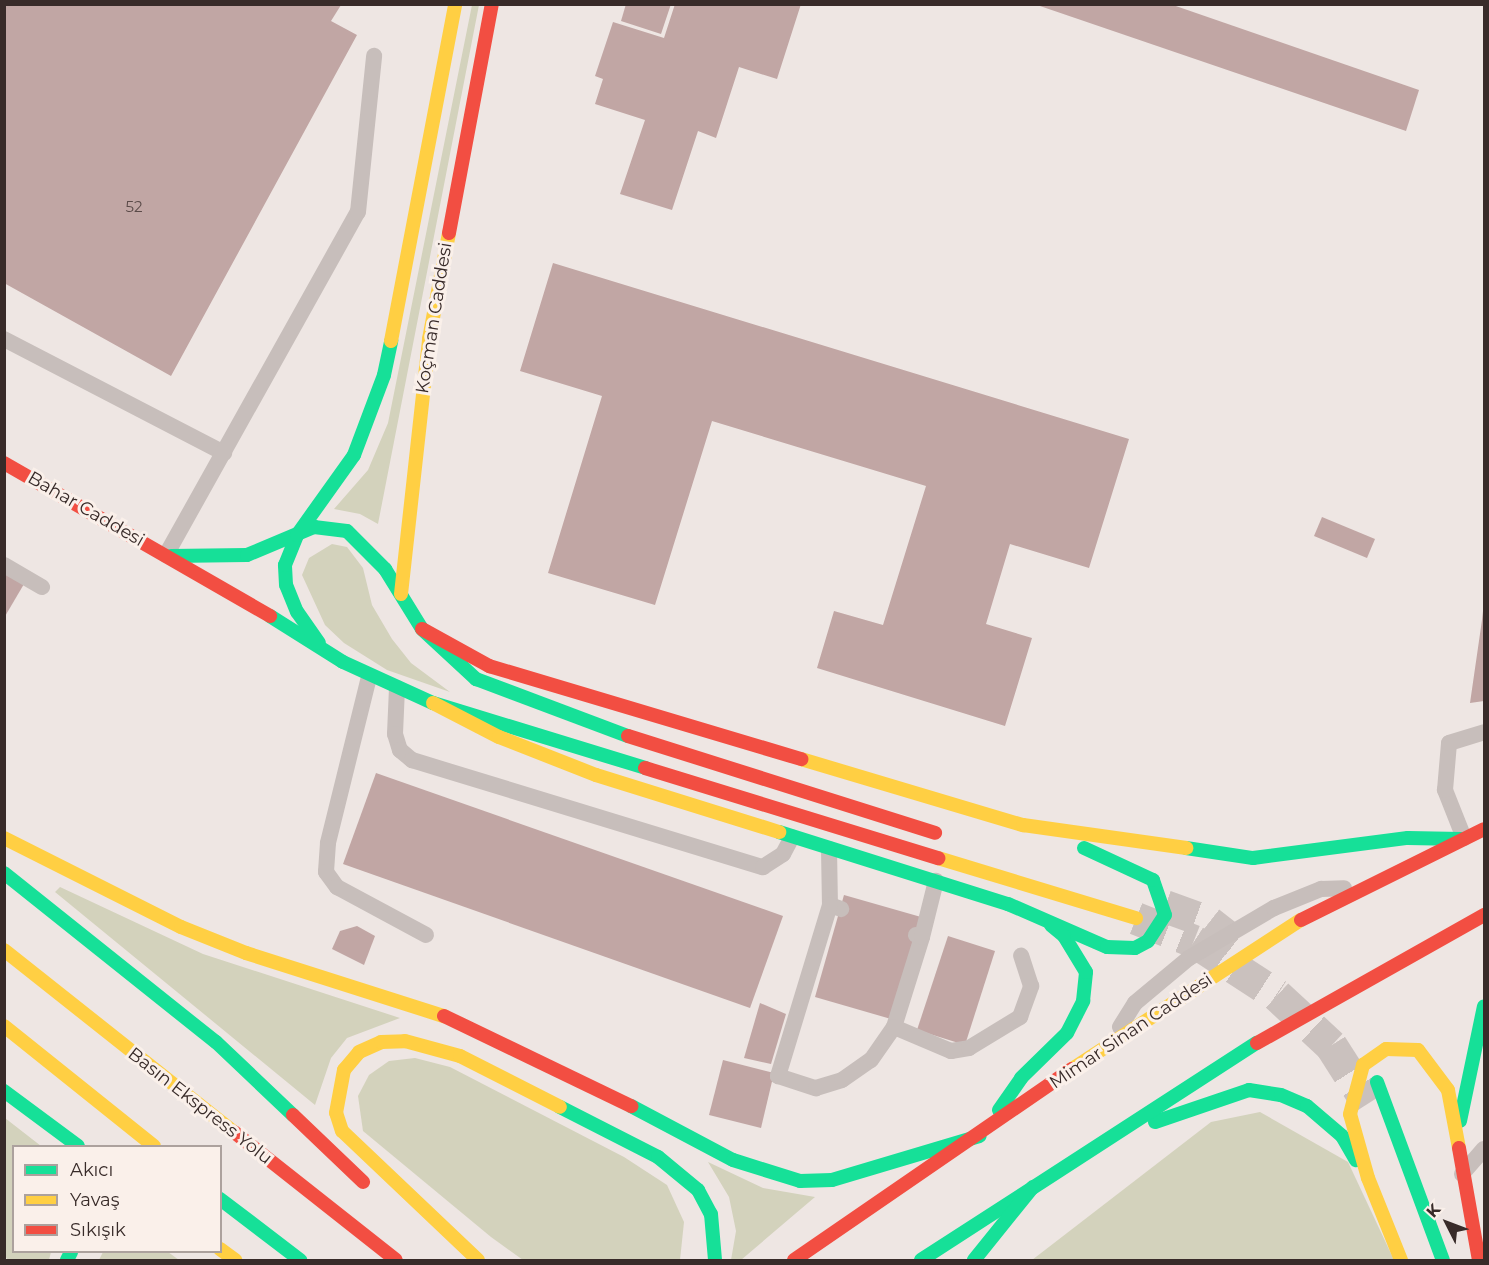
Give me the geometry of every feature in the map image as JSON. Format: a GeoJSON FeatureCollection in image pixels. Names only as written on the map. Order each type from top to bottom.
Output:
{"type":"FeatureCollection","features":[{"type":"Feature","properties":{"kind":"main road","name":"Koçman Caddesi"},"geometry":{"type":"LineString","coordinates":[[320,645],[297,612],[286,585],[285,565],[297,535],[354,455],[384,375],[456,4]]}},
{"type":"Feature","properties":{"kind":"main road","name":"Koçman Caddesi"},"geometry":{"type":"LineString","coordinates":[[401,594],[429,339],[492,4]]}},
{"type":"Feature","properties":{"kind":"main road","name":"Bahar Caddesi"},"geometry":{"type":"LineString","coordinates":[[4,464],[320,645]]}},
{"type":"Feature","properties":{"kind":"main road"},"geometry":{"type":"LineString","coordinates":[[166,555],[247,555],[314,527],[346,531],[359,538],[401,594],[422,629],[476,679],[510,695],[658,747],[955,839]]}},
{"type":"Feature","properties":{"kind":"main road"},"geometry":{"type":"LineString","coordinates":[[320,645],[369,677],[433,703],[499,737],[596,775],[1041,916],[1107,947],[1124,949],[1148,941],[1165,915],[1153,880],[1135,868],[1023,825],[489,666],[422,629]]}},
{"type":"Feature","properties":{"kind":"main road"},"geometry":{"type":"LineString","coordinates":[[433,703],[1136,918]]}},
{"type":"Feature","properties":{"kind":"main road"},"geometry":{"type":"LineString","coordinates":[[1023,825],[1253,858],[1408,838],[1462,838]]}},
{"type":"Feature","properties":{"kind":"main road","name":"Mimar Sinan Caddesi"},"geometry":{"type":"LineString","coordinates":[[794,1260],[980,1136],[1110,1042],[1309,915],[1462,838],[1485,829]]}},
{"type":"Feature","properties":{"kind":"main road"},"geometry":{"type":"LineString","coordinates":[[4,838],[235,949],[453,1019],[534,1056],[733,1160],[773,1175],[800,1181],[832,1180],[980,1136],[1022,1078],[1067,1033],[1083,1001],[1086,972],[1064,936],[1041,916]]}},
{"type":"Feature","properties":{"kind":"main road"},"geometry":{"type":"LineString","coordinates":[[4,873],[216,1042],[371,1189]]}},
{"type":"Feature","properties":{"kind":"main road"},"geometry":{"type":"LineString","coordinates":[[921,1260],[1244,1050],[1485,915]]}},
{"type":"Feature","properties":{"kind":"main road","name":"Basın Ekspress Yolu"},"geometry":{"type":"LineString","coordinates":[[4,950],[396,1260]]}},
{"type":"Feature","properties":{"kind":"main road"},"geometry":{"type":"LineString","coordinates":[[1456,1135],[1485,1006]]}},
{"type":"Feature","properties":{"kind":"main road"},"geometry":{"type":"LineString","coordinates":[[4,1026],[153,1145]]}},
{"type":"Feature","properties":{"kind":"main road"},"geometry":{"type":"LineString","coordinates":[[476,1259],[342,1131],[336,1113],[337,1094],[344,1070],[359,1052],[381,1042],[405,1041],[460,1056],[658,1157],[698,1190],[711,1214],[715,1260]]}},
{"type":"Feature","properties":{"kind":"main road"},"geometry":{"type":"LineString","coordinates":[[1401,1260],[1368,1178],[1350,1114],[1363,1065],[1386,1049],[1418,1050],[1437,1070],[1448,1090],[1479,1260]]}},
{"type":"Feature","properties":{"kind":"main road"},"geometry":{"type":"LineString","coordinates":[[1377,1082],[1443,1260]]}},
{"type":"Feature","properties":{"kind":"main road"},"geometry":{"type":"LineString","coordinates":[[1108,1138],[1249,1090],[1270,1093],[1313,1111],[1342,1136],[1368,1178]]}},
{"type":"Feature","properties":{"kind":"main road"},"geometry":{"type":"LineString","coordinates":[[4,1091],[77,1145]]}},
{"type":"Feature","properties":{"kind":"main road"},"geometry":{"type":"LineString","coordinates":[[1380,1127],[1427,1260]]}},
{"type":"Feature","properties":{"kind":"main road"},"geometry":{"type":"LineString","coordinates":[[974,1260],[1033,1187]]}},
{"type":"Feature","properties":{"kind":"main road"},"geometry":{"type":"LineString","coordinates":[[222,1201],[300,1260]]}},
{"type":"Feature","properties":{"kind":"main road"},"geometry":{"type":"LineString","coordinates":[[417,1223],[476,1259]]}},
{"type":"Feature","properties":{"kind":"main road"},"geometry":{"type":"LineString","coordinates":[[222,1250],[235,1260]]}},
{"type":"Feature","properties":{"kind":"lane"},"geometry":{"type":"LineString","coordinates":[[166,555],[358,212],[374,56]]}},
{"type":"Feature","properties":{"kind":"lane"},"geometry":{"type":"LineString","coordinates":[[4,339],[224,453]]}},
{"type":"Feature","properties":{"kind":"lane"},"geometry":{"type":"LineString","coordinates":[[4,565],[42,587]]}},
{"type":"Feature","properties":{"kind":"lane"},"geometry":{"type":"LineString","coordinates":[[369,677],[328,843],[326,872],[337,887],[426,935]]}},
{"type":"Feature","properties":{"kind":"lane"},"geometry":{"type":"LineString","coordinates":[[397,688],[395,734],[400,750],[412,760],[763,867],[783,854],[792,837]]}},
{"type":"Feature","properties":{"kind":"lane"},"geometry":{"type":"LineString","coordinates":[[1462,838],[1445,790],[1449,743],[1485,732]]}},
{"type":"Feature","properties":{"kind":"lane"},"geometry":{"type":"LineString","coordinates":[[829,849],[835,907],[778,1076],[816,1088],[842,1080],[871,1060],[894,1027],[936,881]]}},
{"type":"Feature","properties":{"kind":"lane"},"geometry":{"type":"LineString","coordinates":[[1110,1042],[1135,1004],[1189,958],[1230,933],[1274,908],[1321,889],[1366,887]]}},
{"type":"Feature","properties":{"kind":"lane"},"geometry":{"type":"LineString","coordinates":[[894,1027],[951,1051],[969,1048],[1020,1017],[1031,986],[1021,956]]}},
{"type":"Feature","properties":{"kind":"lane"},"geometry":{"type":"LineString","coordinates":[[1485,1149],[1464,1173],[1485,1189]]}},
{"type":"Feature","properties":{"kind":"green space"},"geometry":{"type":"Polygon","coordinates":[[[472,5],[479,5],[378,524],[360,514],[334,509],[368,470],[388,423],[472,5]]]}},
{"type":"Feature","properties":{"kind":"green space"},"geometry":{"type":"Polygon","coordinates":[[[332,544],[347,547],[363,568],[372,605],[392,639],[411,663],[450,692],[387,670],[344,643],[325,625],[302,575],[309,558],[332,544]]]}},
{"type":"Feature","properties":{"kind":"green space"},"geometry":{"type":"Polygon","coordinates":[[[60,887],[203,954],[400,1018],[347,1038],[331,1058],[315,1105],[55,892],[60,887]]]}},
{"type":"Feature","properties":{"kind":"green space"},"geometry":{"type":"Polygon","coordinates":[[[415,1058],[450,1067],[624,1157],[667,1185],[684,1222],[680,1260],[523,1260],[491,1237],[363,1131],[358,1096],[369,1075],[389,1061],[415,1058]]]}},
{"type":"Feature","properties":{"kind":"green space"},"geometry":{"type":"Polygon","coordinates":[[[1260,1112],[1348,1162],[1394,1260],[1032,1260],[1211,1122],[1260,1112]]]}},
{"type":"Feature","properties":{"kind":"green space"},"geometry":{"type":"Polygon","coordinates":[[[5,1118],[40,1145],[12,1145],[12,1253],[51,1253],[49,1260],[8,1260],[5,1256],[5,1118]]]}},
{"type":"Feature","properties":{"kind":"green space"},"geometry":{"type":"Polygon","coordinates":[[[708,1162],[763,1188],[815,1197],[741,1260],[731,1260],[736,1231],[729,1197],[708,1162]]]}},
{"type":"Feature","properties":{"kind":"green space"},"geometry":{"type":"Polygon","coordinates":[[[102,1253],[169,1253],[179,1260],[99,1260],[102,1253]]]}},
{"type":"Feature","properties":{"kind":"building"},"geometry":{"type":"Polygon","coordinates":[[[626,4],[671,4],[661,34],[621,21],[626,4]]]}},
{"type":"Feature","properties":{"kind":"building"},"geometry":{"type":"Polygon","coordinates":[[[675,4],[801,4],[777,79],[739,67],[716,138],[698,131],[672,210],[620,194],[645,120],[595,104],[603,79],[595,76],[613,22],[664,38],[675,4]]]}},
{"type":"Feature","properties":{"kind":"building"},"geometry":{"type":"Polygon","coordinates":[[[1170,4],[1419,90],[1406,131],[1037,5],[1170,4]]]}},
{"type":"Feature","properties":{"kind":"building"},"geometry":{"type":"Polygon","coordinates":[[[4,5],[341,5],[331,21],[357,35],[171,376],[4,283],[4,5]]]}},
{"type":"Feature","properties":{"kind":"building"},"geometry":{"type":"Polygon","coordinates":[[[553,263],[1129,439],[1089,568],[1010,544],[986,624],[1032,638],[1005,726],[817,668],[834,611],[883,625],[926,486],[712,421],[655,605],[548,573],[602,396],[520,371],[553,263]]]}},
{"type":"Feature","properties":{"kind":"building"},"geometry":{"type":"Polygon","coordinates":[[[1322,517],[1375,539],[1367,558],[1314,536],[1322,517]]]}},
{"type":"Feature","properties":{"kind":"building"},"geometry":{"type":"Polygon","coordinates":[[[4,572],[24,584],[4,618],[4,572]]]}},
{"type":"Feature","properties":{"kind":"building"},"geometry":{"type":"Polygon","coordinates":[[[1483,611],[1484,701],[1470,703],[1482,620],[1483,611]]]}},
{"type":"Feature","properties":{"kind":"building"},"geometry":{"type":"Polygon","coordinates":[[[376,773],[783,916],[750,1008],[343,864],[376,773]]]}},
{"type":"Feature","properties":{"kind":"building"},"geometry":{"type":"Polygon","coordinates":[[[844,895],[921,917],[891,1019],[815,997],[844,895]]]}},
{"type":"Feature","properties":{"kind":"building"},"geometry":{"type":"Polygon","coordinates":[[[357,926],[375,936],[364,965],[332,949],[340,931],[357,926]]]}},
{"type":"Feature","properties":{"kind":"building"},"geometry":{"type":"Polygon","coordinates":[[[948,936],[995,951],[965,1045],[917,1030],[948,936]]]}},
{"type":"Feature","properties":{"kind":"building"},"geometry":{"type":"Polygon","coordinates":[[[760,1003],[786,1014],[771,1064],[744,1058],[760,1003]]]}},
{"type":"Feature","properties":{"kind":"building"},"geometry":{"type":"Polygon","coordinates":[[[723,1060],[774,1073],[761,1128],[709,1115],[723,1060]]]}},
{"type":"Feature","properties":{"kind":"tunnel"},"geometry":{"type":"LineString","coordinates":[[1165,906],[1209,922],[1250,954]]}},
{"type":"Feature","properties":{"kind":"tunnel"},"geometry":{"type":"LineString","coordinates":[[1136,918],[1194,941],[1277,995],[1331,1045],[1368,1103]]}},
{"type":"Feature","properties":{"kind":"traffic: fast"},"geometry":{"type":"LineString","coordinates":[[319,643],[297,612],[286,585],[285,565],[297,535],[354,455],[384,375],[391,341]]}},
{"type":"Feature","properties":{"kind":"traffic: fast"},"geometry":{"type":"LineString","coordinates":[[171,556],[247,555],[314,527],[347,531],[385,569],[422,629],[476,679],[628,736]]}},
{"type":"Feature","properties":{"kind":"traffic: fast"},"geometry":{"type":"LineString","coordinates":[[270,616],[343,662],[433,703],[645,768]]}},
{"type":"Feature","properties":{"kind":"traffic: fast"},"geometry":{"type":"LineString","coordinates":[[779,832],[1008,904],[1107,947],[1135,948],[1148,941],[1165,915],[1153,880],[1084,848]]}},
{"type":"Feature","properties":{"kind":"traffic: fast"},"geometry":{"type":"LineString","coordinates":[[1186,848],[1253,858],[1408,838],[1461,839]]}},
{"type":"Feature","properties":{"kind":"traffic: fast"},"geometry":{"type":"LineString","coordinates":[[4,873],[216,1042],[293,1115]]}},
{"type":"Feature","properties":{"kind":"traffic: fast"},"geometry":{"type":"LineString","coordinates":[[999,1110],[1021,1078],[1067,1033],[1083,1001],[1086,972],[1064,936],[1051,925]]}},
{"type":"Feature","properties":{"kind":"traffic: fast"},"geometry":{"type":"LineString","coordinates":[[1460,1121],[1484,1006]]}},
{"type":"Feature","properties":{"kind":"traffic: fast"},"geometry":{"type":"LineString","coordinates":[[921,1260],[1257,1043]]}},
{"type":"Feature","properties":{"kind":"traffic: fast"},"geometry":{"type":"LineString","coordinates":[[1377,1082],[1443,1260]]}},
{"type":"Feature","properties":{"kind":"traffic: fast"},"geometry":{"type":"LineString","coordinates":[[1155,1122],[1249,1090],[1281,1095],[1307,1106],[1342,1136],[1356,1160]]}},
{"type":"Feature","properties":{"kind":"traffic: fast"},"geometry":{"type":"LineString","coordinates":[[4,1091],[77,1145]]}},
{"type":"Feature","properties":{"kind":"traffic: fast"},"geometry":{"type":"LineString","coordinates":[[631,1106],[733,1160],[800,1181],[832,1180],[980,1136]]}},
{"type":"Feature","properties":{"kind":"traffic: fast"},"geometry":{"type":"LineString","coordinates":[[560,1107],[658,1157],[698,1190],[711,1214],[715,1260]]}},
{"type":"Feature","properties":{"kind":"traffic: fast"},"geometry":{"type":"LineString","coordinates":[[974,1260],[1033,1187]]}},
{"type":"Feature","properties":{"kind":"traffic: fast"},"geometry":{"type":"LineString","coordinates":[[222,1201],[300,1260]]}},
{"type":"Feature","properties":{"kind":"traffic: fast"},"geometry":{"type":"LineString","coordinates":[[67,1260],[70,1253]]}},
{"type":"Feature","properties":{"kind":"traffic: slow"},"geometry":{"type":"LineString","coordinates":[[391,341],[455,4]]}},
{"type":"Feature","properties":{"kind":"traffic: slow"},"geometry":{"type":"LineString","coordinates":[[401,594],[429,339],[449,233]]}},
{"type":"Feature","properties":{"kind":"traffic: slow"},"geometry":{"type":"LineString","coordinates":[[433,703],[499,737],[596,775],[779,832]]}},
{"type":"Feature","properties":{"kind":"traffic: slow"},"geometry":{"type":"LineString","coordinates":[[801,759],[1023,825],[1186,848]]}},
{"type":"Feature","properties":{"kind":"traffic: slow"},"geometry":{"type":"LineString","coordinates":[[4,838],[181,927],[246,953],[444,1016]]}},
{"type":"Feature","properties":{"kind":"traffic: slow"},"geometry":{"type":"LineString","coordinates":[[938,858],[1136,918]]}},
{"type":"Feature","properties":{"kind":"traffic: slow"},"geometry":{"type":"LineString","coordinates":[[1072,1069],[1301,920]]}},
{"type":"Feature","properties":{"kind":"traffic: slow"},"geometry":{"type":"LineString","coordinates":[[4,950],[234,1132]]}},
{"type":"Feature","properties":{"kind":"traffic: slow"},"geometry":{"type":"LineString","coordinates":[[4,1026],[153,1145]]}},
{"type":"Feature","properties":{"kind":"traffic: slow"},"geometry":{"type":"LineString","coordinates":[[478,1260],[342,1131],[336,1113],[344,1070],[359,1052],[381,1042],[405,1041],[460,1056],[560,1107]]}},
{"type":"Feature","properties":{"kind":"traffic: slow"},"geometry":{"type":"LineString","coordinates":[[1401,1260],[1368,1178],[1350,1114],[1363,1065],[1386,1049],[1418,1050],[1448,1090],[1459,1148]]}},
{"type":"Feature","properties":{"kind":"traffic: slow"},"geometry":{"type":"LineString","coordinates":[[222,1250],[235,1260]]}},
{"type":"Feature","properties":{"kind":"traffic: jam"},"geometry":{"type":"LineString","coordinates":[[449,233],[492,4]]}},
{"type":"Feature","properties":{"kind":"traffic: jam"},"geometry":{"type":"LineString","coordinates":[[4,463],[270,616]]}},
{"type":"Feature","properties":{"kind":"traffic: jam"},"geometry":{"type":"LineString","coordinates":[[422,629],[489,666],[801,759]]}},
{"type":"Feature","properties":{"kind":"traffic: jam"},"geometry":{"type":"LineString","coordinates":[[628,736],[935,833]]}},
{"type":"Feature","properties":{"kind":"traffic: jam"},"geometry":{"type":"LineString","coordinates":[[645,768],[938,858]]}},
{"type":"Feature","properties":{"kind":"traffic: jam"},"geometry":{"type":"LineString","coordinates":[[1301,920],[1484,829]]}},
{"type":"Feature","properties":{"kind":"traffic: jam"},"geometry":{"type":"LineString","coordinates":[[1257,1043],[1484,915]]}},
{"type":"Feature","properties":{"kind":"traffic: jam"},"geometry":{"type":"LineString","coordinates":[[444,1016],[631,1106]]}},
{"type":"Feature","properties":{"kind":"traffic: jam"},"geometry":{"type":"LineString","coordinates":[[794,1260],[1072,1069]]}},
{"type":"Feature","properties":{"kind":"traffic: jam"},"geometry":{"type":"LineString","coordinates":[[293,1115],[363,1182]]}},
{"type":"Feature","properties":{"kind":"traffic: jam"},"geometry":{"type":"LineString","coordinates":[[234,1132],[396,1260]]}},
{"type":"Feature","properties":{"kind":"traffic: jam"},"geometry":{"type":"LineString","coordinates":[[1459,1148],[1479,1260]]}}]}
